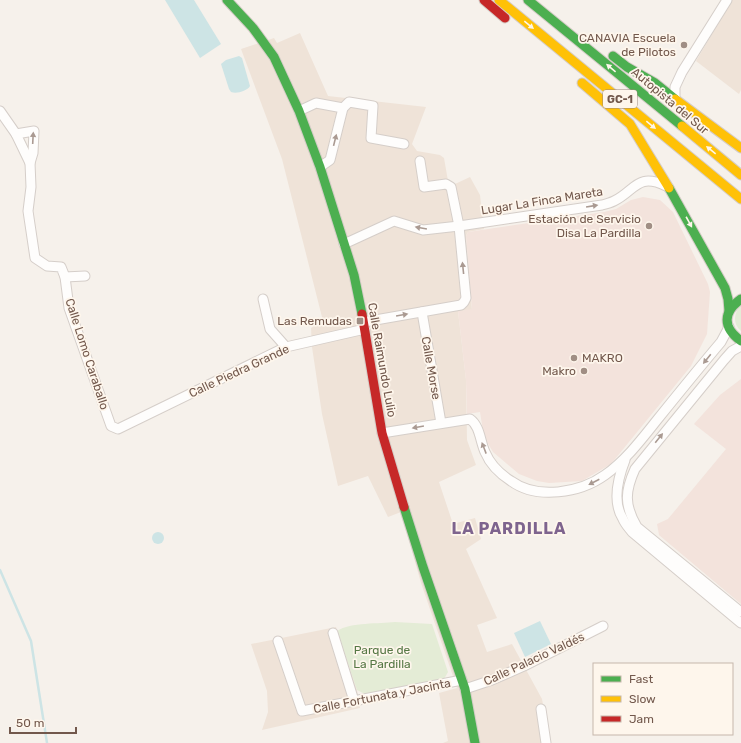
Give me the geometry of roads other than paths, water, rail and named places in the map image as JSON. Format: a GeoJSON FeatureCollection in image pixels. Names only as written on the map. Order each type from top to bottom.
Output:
{"type":"FeatureCollection","features":[{"type":"Feature","properties":{"kind":"main road","name":"Calle Raimundo Lulio"},"geometry":{"type":"LineString","coordinates":[[227,0],[253,28],[274,57],[299,111],[320,167],[354,275],[382,433],[423,567],[463,685],[475,743]]}},
{"type":"Feature","properties":{"kind":"main road"},"geometry":{"type":"LineString","coordinates":[[484,0],[514,26]]}},
{"type":"Feature","properties":{"kind":"main road","name":"GC-1"},"geometry":{"type":"LineString","coordinates":[[499,0],[741,199]]}},
{"type":"Feature","properties":{"kind":"main road","name":"Autopista del Sur"},"geometry":{"type":"LineString","coordinates":[[528,0],[741,175]]}},
{"type":"Feature","properties":{"kind":"main road"},"geometry":{"type":"LineString","coordinates":[[542,0],[592,41]]}},
{"type":"Feature","properties":{"kind":"main road"},"geometry":{"type":"LineString","coordinates":[[604,49],[627,67],[655,83],[736,142],[741,148]]}},
{"type":"Feature","properties":{"kind":"main road"},"geometry":{"type":"LineString","coordinates":[[575,77],[630,124],[670,188],[726,288],[729,311],[727,320],[729,327],[741,340]]}},
{"type":"Feature","properties":{"kind":"main road"},"geometry":{"type":"LineString","coordinates":[[729,311],[732,306],[741,299]]}},
{"type":"Feature","properties":{"kind":"street"},"geometry":{"type":"LineString","coordinates":[[675,98],[675,87],[682,72],[727,0]]}},
{"type":"Feature","properties":{"kind":"street"},"geometry":{"type":"LineString","coordinates":[[655,83],[667,84],[682,72]]}},
{"type":"Feature","properties":{"kind":"street"},"geometry":{"type":"LineString","coordinates":[[320,167],[330,160],[343,108],[348,102],[373,106],[371,138],[404,144]]}},
{"type":"Feature","properties":{"kind":"street"},"geometry":{"type":"LineString","coordinates":[[299,111],[316,103],[343,108]]}},
{"type":"Feature","properties":{"kind":"street"},"geometry":{"type":"LineString","coordinates":[[0,111],[16,134],[30,163]]}},
{"type":"Feature","properties":{"kind":"street"},"geometry":{"type":"LineString","coordinates":[[16,134],[34,131],[33,153],[30,163],[31,188],[28,211],[35,258],[47,266],[61,267],[65,277],[85,276]]}},
{"type":"Feature","properties":{"kind":"street","name":"Calle Piedra Grande"},"geometry":{"type":"LineString","coordinates":[[118,429],[286,347],[364,325],[461,305],[466,298],[459,226],[451,187],[446,184],[424,187],[420,161]]}},
{"type":"Feature","properties":{"kind":"street","name":"Lugar La Finca Mareta"},"geometry":{"type":"LineString","coordinates":[[344,244],[394,221],[423,230],[459,226],[602,205],[614,201],[642,182],[658,182],[670,188]]}},
{"type":"Feature","properties":{"kind":"street","name":"Calle Lomo Caraballo"},"geometry":{"type":"LineString","coordinates":[[65,277],[69,308],[111,426],[118,429]]}},
{"type":"Feature","properties":{"kind":"street"},"geometry":{"type":"LineString","coordinates":[[263,299],[270,329],[286,347]]}},
{"type":"Feature","properties":{"kind":"street","name":"Calle Morse"},"geometry":{"type":"LineString","coordinates":[[422,312],[441,423]]}},
{"type":"Feature","properties":{"kind":"street"},"geometry":{"type":"LineString","coordinates":[[382,433],[441,423],[470,420],[475,422],[485,452],[496,469],[512,482],[532,491],[550,493],[585,486],[605,476],[625,459],[721,342],[729,327]]}},
{"type":"Feature","properties":{"kind":"street"},"geometry":{"type":"LineString","coordinates":[[741,346],[732,351],[724,360],[635,469],[628,486],[627,500],[630,514],[637,527],[741,612]]}},
{"type":"Feature","properties":{"kind":"street"},"geometry":{"type":"LineString","coordinates":[[625,459],[617,486],[618,502],[622,519],[632,532],[741,623]]}},
{"type":"Feature","properties":{"kind":"street","name":"Calle Palacio Valdés"},"geometry":{"type":"LineString","coordinates":[[463,685],[492,680],[524,666],[603,626]]}},
{"type":"Feature","properties":{"kind":"street"},"geometry":{"type":"LineString","coordinates":[[333,633],[354,701]]}},
{"type":"Feature","properties":{"kind":"street","name":"Calle Fortunata y Jacinta"},"geometry":{"type":"LineString","coordinates":[[278,641],[302,711],[354,701],[463,685]]}},
{"type":"Feature","properties":{"kind":"street"},"geometry":{"type":"LineString","coordinates":[[541,709],[546,743]]}},
{"type":"Feature","properties":{"kind":"waterway"},"geometry":{"type":"LineString","coordinates":[[0,570],[31,641],[47,743]]}},
{"type":"Feature","properties":{"kind":"place","name":"CANAVIA Escuela de Pilotos"},"geometry":{"type":"Point","coordinates":[684,45]}},
{"type":"Feature","properties":{"kind":"place","name":"Estación de Servicio Disa La Pardilla"},"geometry":{"type":"Point","coordinates":[649,226]}},
{"type":"Feature","properties":{"kind":"place","name":"Las Remudas"},"geometry":{"type":"Point","coordinates":[360,321]}},
{"type":"Feature","properties":{"kind":"place","name":"MAKRO"},"geometry":{"type":"Point","coordinates":[574,358]}},
{"type":"Feature","properties":{"kind":"place","name":"Makro"},"geometry":{"type":"Point","coordinates":[584,371]}},
{"type":"Feature","properties":{"kind":"district","name":"LA PARDILLA"},"geometry":{"type":"Point","coordinates":[509,528]}},
{"type":"Feature","properties":{"kind":"park label","name":"Parque de La Pardilla"},"geometry":{"type":"Point","coordinates":[382,657]}}]}
